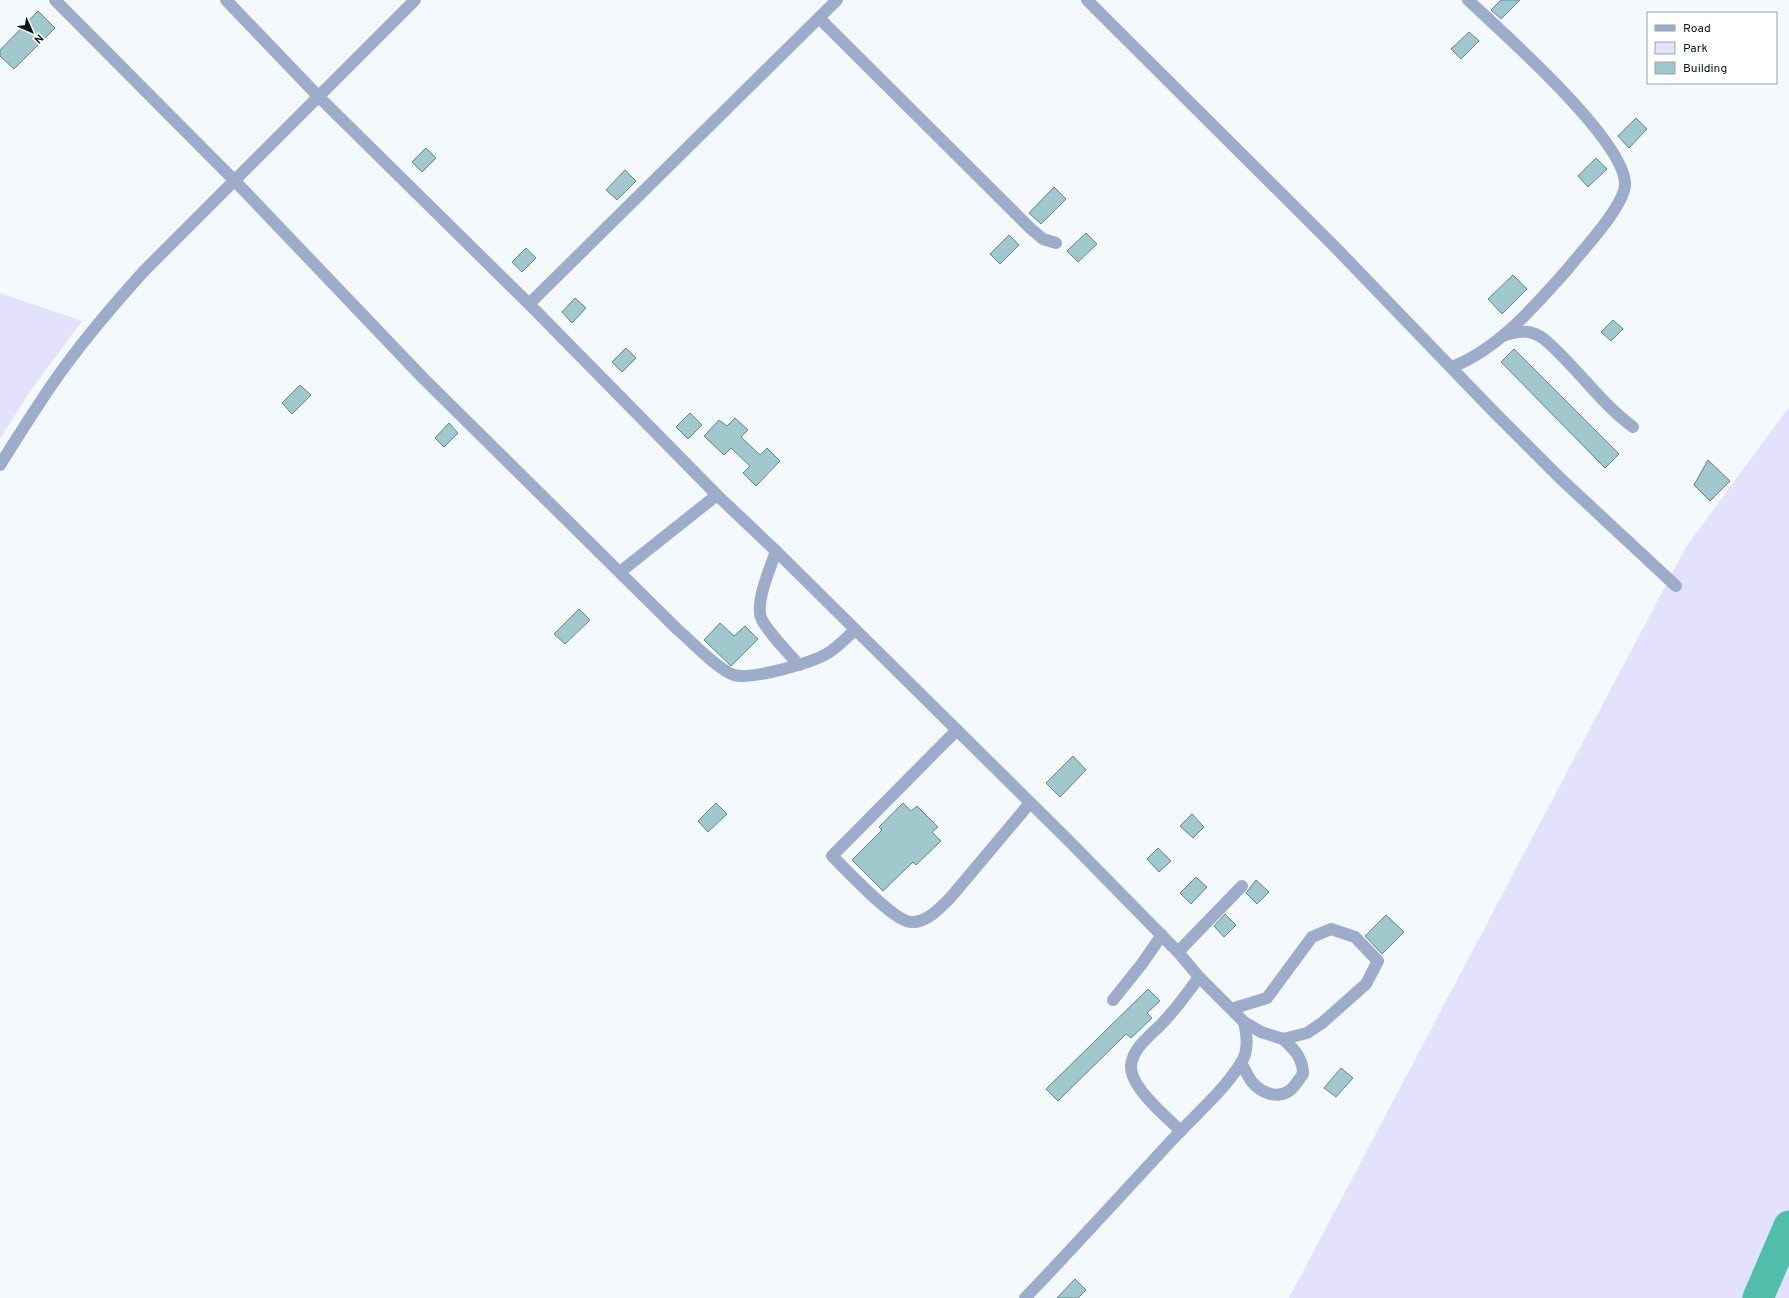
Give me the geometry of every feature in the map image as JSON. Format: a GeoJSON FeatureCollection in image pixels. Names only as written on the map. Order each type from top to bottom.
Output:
{"type":"FeatureCollection","features":[{"type":"Feature","properties":{"kind":"street"},"geometry":{"type":"LineString","coordinates":[[226,0],[318,96],[529,304],[717,495],[856,630],[1162,935],[1198,976],[1244,1022],[1261,1032],[1282,1039],[1294,1049],[1303,1067],[1303,1074],[1290,1091],[1282,1094],[1270,1095],[1252,1082],[1241,1063]]}},
{"type":"Feature","properties":{"kind":"street"},"geometry":{"type":"LineString","coordinates":[[0,465],[40,402],[66,365],[144,270],[415,0]]}},
{"type":"Feature","properties":{"kind":"street"},"geometry":{"type":"LineString","coordinates":[[529,304],[837,0]]}},
{"type":"Feature","properties":{"kind":"street"},"geometry":{"type":"LineString","coordinates":[[1087,0],[1335,247],[1561,479],[1676,586]]}},
{"type":"Feature","properties":{"kind":"street"},"geometry":{"type":"LineString","coordinates":[[1452,368],[1466,362],[1487,349],[1542,299],[1589,243],[1621,198],[1625,185],[1623,172],[1612,151],[1586,116],[1530,58],[1468,0]]}},
{"type":"Feature","properties":{"kind":"street"},"geometry":{"type":"LineString","coordinates":[[58,1],[234,180],[423,378],[677,629],[719,666],[733,675],[747,676],[799,665],[828,653],[856,630]]}},
{"type":"Feature","properties":{"kind":"street"},"geometry":{"type":"LineString","coordinates":[[819,18],[1030,228],[1043,239],[1056,243]]}},
{"type":"Feature","properties":{"kind":"street"},"geometry":{"type":"LineString","coordinates":[[1504,335],[1520,331],[1537,333],[1551,345],[1618,416],[1633,427]]}},
{"type":"Feature","properties":{"kind":"street"},"geometry":{"type":"LineString","coordinates":[[620,572],[717,495]]}},
{"type":"Feature","properties":{"kind":"street"},"geometry":{"type":"LineString","coordinates":[[776,551],[760,602],[760,615],[774,636],[799,665]]}},
{"type":"Feature","properties":{"kind":"street"},"geometry":{"type":"LineString","coordinates":[[957,730],[832,856],[882,905],[899,918],[911,922],[922,920],[939,909],[952,897],[1030,803]]}},
{"type":"Feature","properties":{"kind":"street"},"geometry":{"type":"LineString","coordinates":[[1178,952],[1242,886]]}},
{"type":"Feature","properties":{"kind":"street"},"geometry":{"type":"LineString","coordinates":[[1231,1009],[1267,998],[1312,937],[1330,929],[1355,937],[1378,962],[1366,984],[1322,1023],[1306,1033],[1282,1039]]}},
{"type":"Feature","properties":{"kind":"street"},"geometry":{"type":"LineString","coordinates":[[1113,1000],[1141,965],[1162,935]]}},
{"type":"Feature","properties":{"kind":"street"},"geometry":{"type":"LineString","coordinates":[[1181,1131],[1152,1104],[1134,1078],[1131,1067],[1139,1047],[1166,1020],[1187,995],[1198,976]]}},
{"type":"Feature","properties":{"kind":"street"},"geometry":{"type":"LineString","coordinates":[[1025,1298],[1066,1256],[1181,1131],[1213,1099],[1241,1063],[1246,1052],[1247,1036],[1244,1022]]}},
{"type":"Feature","properties":{"kind":"green space"},"geometry":{"type":"Polygon","coordinates":[[[0,293],[82,321],[28,394],[0,439],[0,293]]]}},
{"type":"Feature","properties":{"kind":"green space"},"geometry":{"type":"Polygon","coordinates":[[[1789,407],[1789,1298],[1289,1298],[1686,547],[1789,407]]]}},
{"type":"Feature","properties":{"kind":"building"},"geometry":{"type":"Polygon","coordinates":[[[1501,0],[1520,0],[1501,19],[1491,10],[1501,0]]]}},
{"type":"Feature","properties":{"kind":"building"},"geometry":{"type":"Polygon","coordinates":[[[38,11],[55,28],[14,69],[0,56],[0,50],[38,11]]]}},
{"type":"Feature","properties":{"kind":"building"},"geometry":{"type":"Polygon","coordinates":[[[1469,32],[1479,41],[1461,59],[1451,49],[1469,32]]]}},
{"type":"Feature","properties":{"kind":"building"},"geometry":{"type":"Polygon","coordinates":[[[1636,118],[1647,129],[1629,148],[1618,136],[1636,118]]]}},
{"type":"Feature","properties":{"kind":"building"},"geometry":{"type":"Polygon","coordinates":[[[426,148],[436,158],[422,172],[412,162],[426,148]]]}},
{"type":"Feature","properties":{"kind":"building"},"geometry":{"type":"Polygon","coordinates":[[[1596,158],[1607,169],[1588,187],[1578,176],[1596,158]]]}},
{"type":"Feature","properties":{"kind":"building"},"geometry":{"type":"Polygon","coordinates":[[[625,170],[636,181],[617,200],[606,190],[625,170]]]}},
{"type":"Feature","properties":{"kind":"building"},"geometry":{"type":"Polygon","coordinates":[[[1054,187],[1066,199],[1041,224],[1029,213],[1054,187]]]}},
{"type":"Feature","properties":{"kind":"building"},"geometry":{"type":"Polygon","coordinates":[[[1086,233],[1097,244],[1078,262],[1067,251],[1086,233]]]}},
{"type":"Feature","properties":{"kind":"building"},"geometry":{"type":"Polygon","coordinates":[[[1009,235],[1019,245],[1000,264],[990,254],[1009,235]]]}},
{"type":"Feature","properties":{"kind":"building"},"geometry":{"type":"Polygon","coordinates":[[[526,248],[536,258],[522,272],[512,262],[526,248]]]}},
{"type":"Feature","properties":{"kind":"building"},"geometry":{"type":"Polygon","coordinates":[[[1513,275],[1527,289],[1502,314],[1488,299],[1513,275]]]}},
{"type":"Feature","properties":{"kind":"building"},"geometry":{"type":"Polygon","coordinates":[[[575,298],[586,308],[572,323],[562,312],[575,298]]]}},
{"type":"Feature","properties":{"kind":"building"},"geometry":{"type":"Polygon","coordinates":[[[1613,320],[1623,329],[1611,341],[1601,332],[1613,320]]]}},
{"type":"Feature","properties":{"kind":"building"},"geometry":{"type":"Polygon","coordinates":[[[626,348],[636,358],[622,372],[612,362],[626,348]]]}},
{"type":"Feature","properties":{"kind":"building"},"geometry":{"type":"Polygon","coordinates":[[[1514,349],[1619,454],[1605,468],[1501,362],[1514,349]]]}},
{"type":"Feature","properties":{"kind":"building"},"geometry":{"type":"Polygon","coordinates":[[[300,385],[311,395],[292,414],[282,403],[300,385]]]}},
{"type":"Feature","properties":{"kind":"building"},"geometry":{"type":"Polygon","coordinates":[[[690,413],[702,425],[688,439],[676,427],[690,413]]]}},
{"type":"Feature","properties":{"kind":"building"},"geometry":{"type":"Polygon","coordinates":[[[735,418],[748,430],[741,437],[760,455],[767,448],[780,461],[756,486],[743,473],[750,466],[731,448],[724,455],[704,436],[719,420],[727,426],[735,418]]]}},
{"type":"Feature","properties":{"kind":"building"},"geometry":{"type":"Polygon","coordinates":[[[449,423],[458,433],[444,447],[435,438],[449,423]]]}},
{"type":"Feature","properties":{"kind":"building"},"geometry":{"type":"Polygon","coordinates":[[[1708,460],[1730,481],[1710,501],[1694,485],[1708,460]]]}},
{"type":"Feature","properties":{"kind":"building"},"geometry":{"type":"Polygon","coordinates":[[[579,609],[590,620],[565,644],[554,634],[579,609]]]}},
{"type":"Feature","properties":{"kind":"building"},"geometry":{"type":"Polygon","coordinates":[[[720,623],[734,636],[745,626],[758,639],[731,666],[704,640],[720,623]]]}},
{"type":"Feature","properties":{"kind":"building"},"geometry":{"type":"Polygon","coordinates":[[[1073,756],[1086,770],[1060,797],[1046,783],[1073,756]]]}},
{"type":"Feature","properties":{"kind":"building"},"geometry":{"type":"Polygon","coordinates":[[[716,803],[727,814],[708,832],[698,821],[716,803]]]}},
{"type":"Feature","properties":{"kind":"building"},"geometry":{"type":"Polygon","coordinates":[[[903,803],[911,811],[917,806],[938,827],[932,832],[941,841],[916,865],[913,862],[883,891],[852,860],[882,830],[879,827],[903,803]]]}},
{"type":"Feature","properties":{"kind":"building"},"geometry":{"type":"Polygon","coordinates":[[[1192,814],[1204,827],[1193,838],[1180,826],[1192,814]]]}},
{"type":"Feature","properties":{"kind":"building"},"geometry":{"type":"Polygon","coordinates":[[[1158,848],[1171,861],[1159,872],[1147,859],[1158,848]]]}},
{"type":"Feature","properties":{"kind":"building"},"geometry":{"type":"Polygon","coordinates":[[[1196,877],[1207,887],[1191,904],[1180,893],[1196,877]]]}},
{"type":"Feature","properties":{"kind":"building"},"geometry":{"type":"Polygon","coordinates":[[[1256,880],[1269,892],[1257,904],[1246,893],[1256,880]]]}},
{"type":"Feature","properties":{"kind":"building"},"geometry":{"type":"Polygon","coordinates":[[[1225,914],[1236,925],[1224,937],[1214,926],[1225,914]]]}},
{"type":"Feature","properties":{"kind":"building"},"geometry":{"type":"Polygon","coordinates":[[[1386,915],[1404,932],[1382,954],[1365,936],[1386,915]]]}},
{"type":"Feature","properties":{"kind":"building"},"geometry":{"type":"Polygon","coordinates":[[[1148,989],[1160,1001],[1147,1013],[1152,1018],[1131,1038],[1126,1034],[1058,1101],[1046,1089],[1148,989]]]}},
{"type":"Feature","properties":{"kind":"building"},"geometry":{"type":"Polygon","coordinates":[[[1341,1068],[1353,1078],[1336,1097],[1324,1088],[1341,1068]]]}},
{"type":"Feature","properties":{"kind":"building"},"geometry":{"type":"Polygon","coordinates":[[[1075,1279],[1086,1290],[1078,1298],[1057,1298],[1075,1279]]]}},
{"type":"Feature","properties":{"kind":"waterway"},"geometry":{"type":"LineString","coordinates":[[1758,1298],[1789,1226]]}}]}
